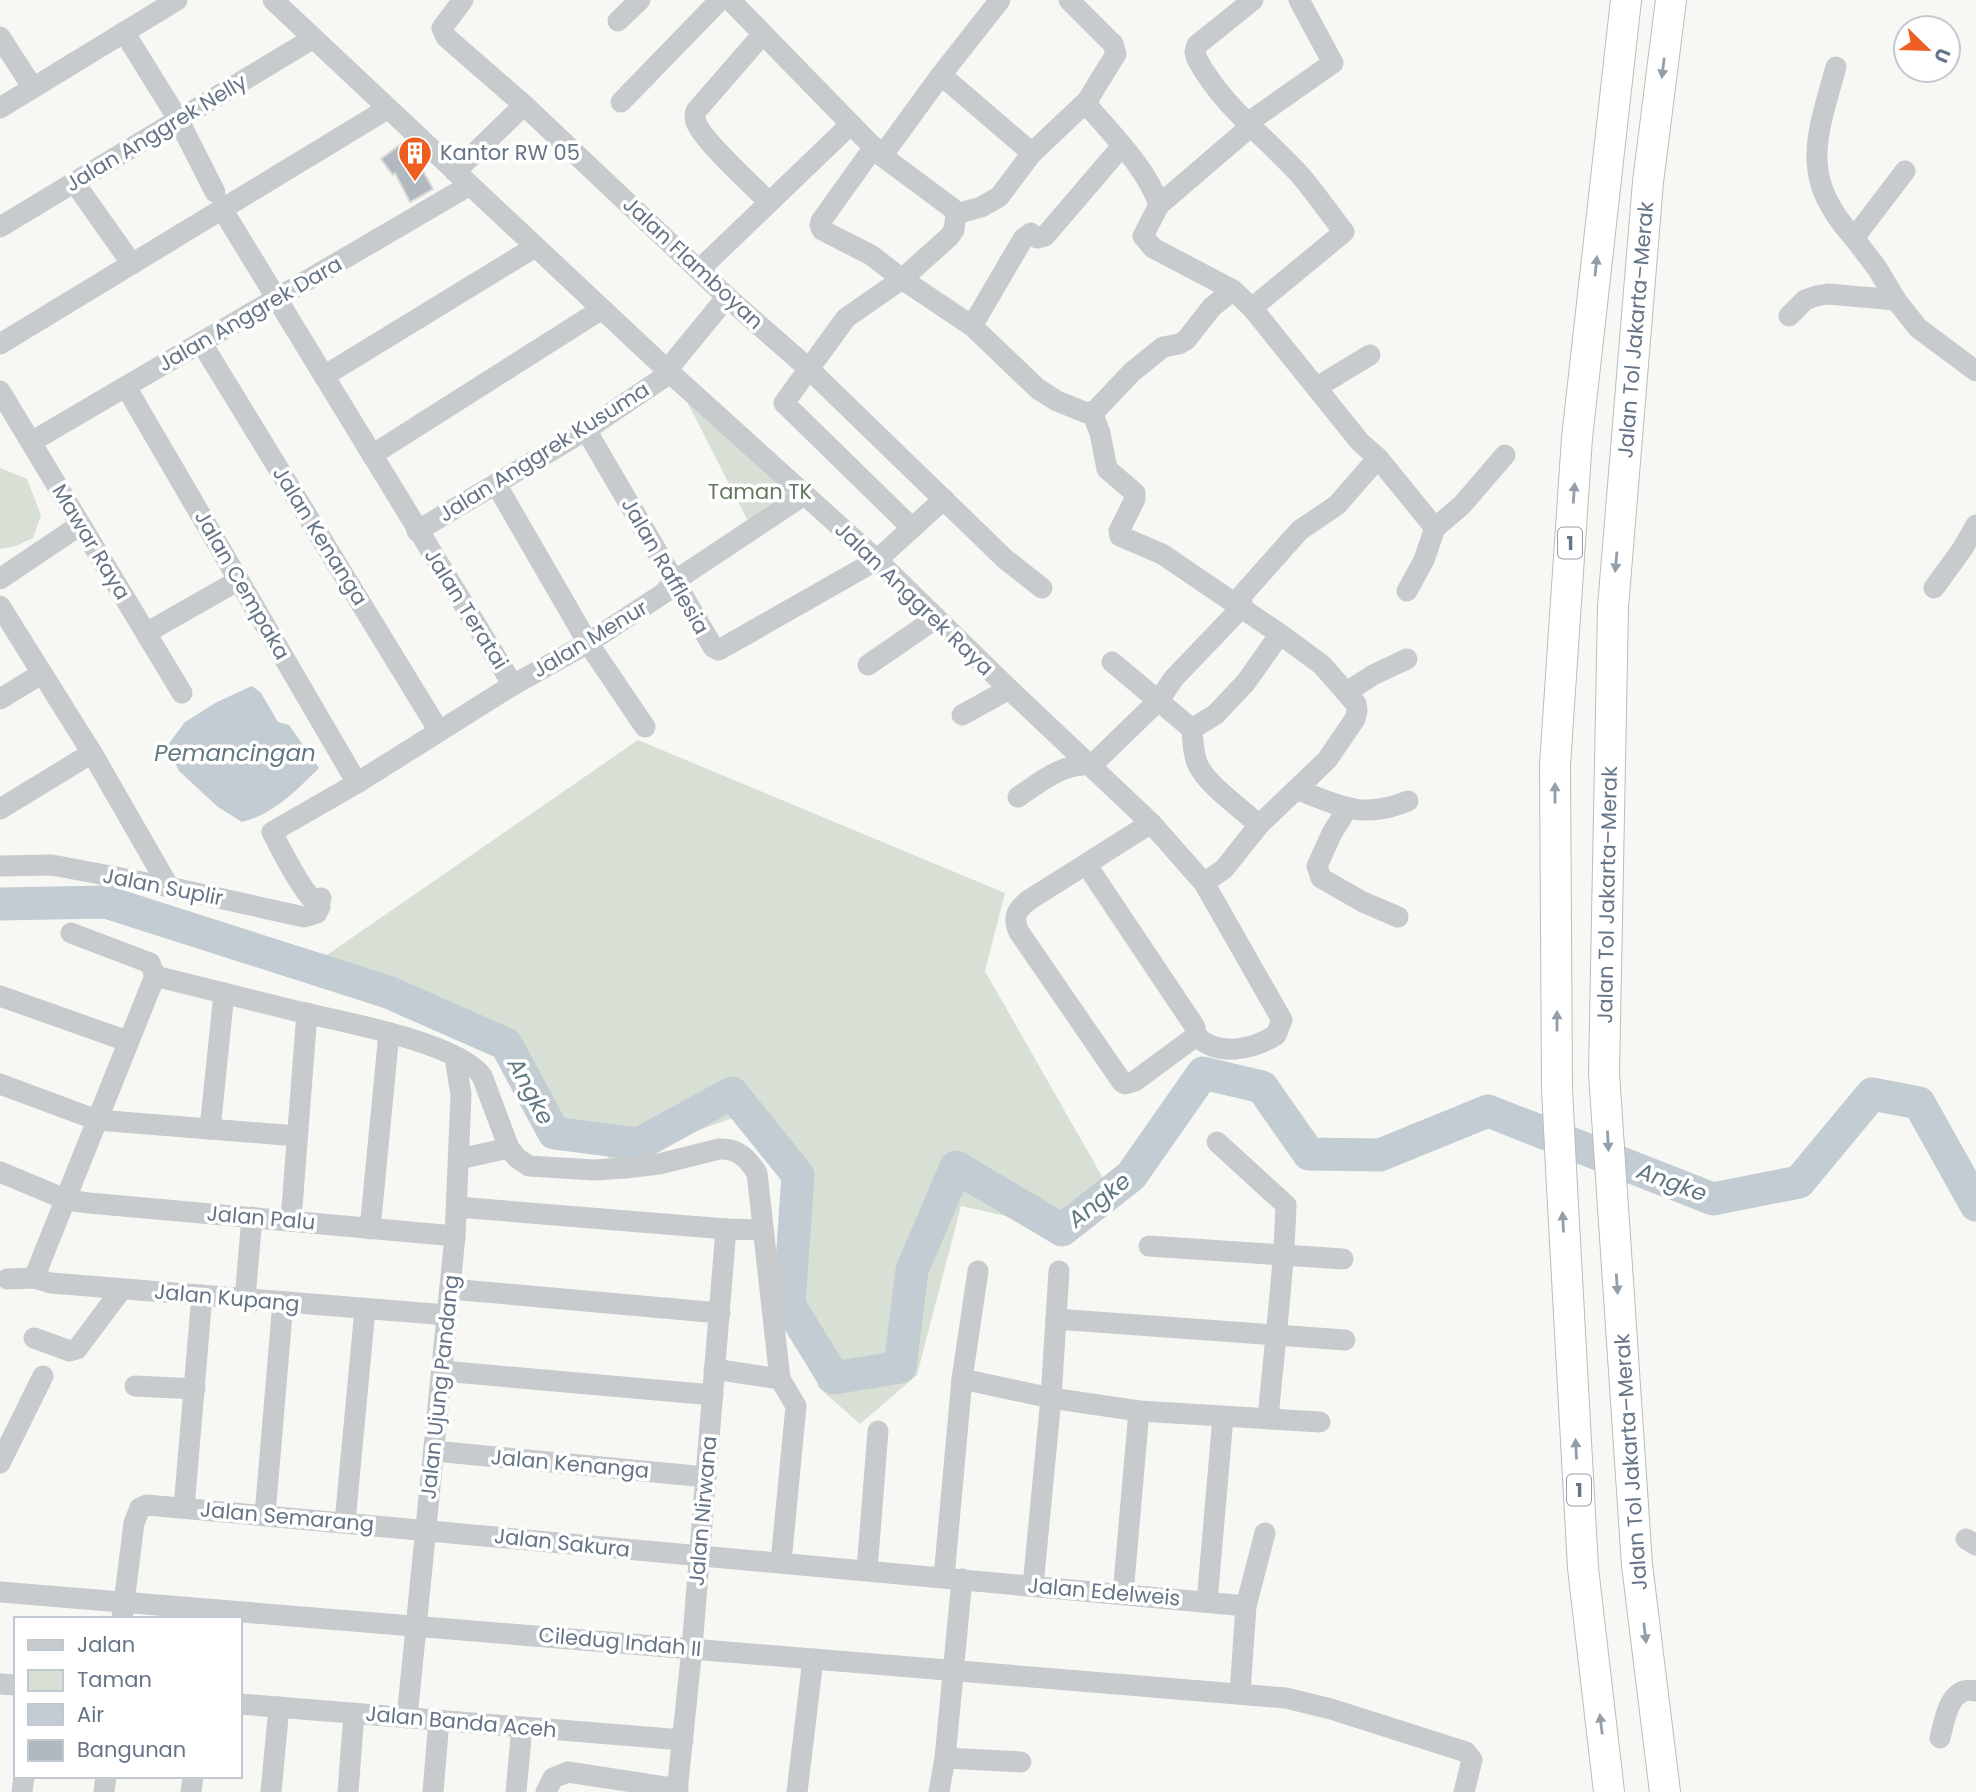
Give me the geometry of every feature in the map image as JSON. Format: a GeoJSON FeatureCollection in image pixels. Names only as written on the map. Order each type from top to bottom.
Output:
{"type":"FeatureCollection","features":[{"type":"Feature","properties":{"kind":"highway","name":"Jalan Tol Jakarta–Merak"},"geometry":{"type":"LineString","coordinates":[[1609,1792],[1583,1569],[1562,1187],[1557,1089],[1555,765],[1577,438],[1626,0]]}},
{"type":"Feature","properties":{"kind":"highway","name":"Jalan Tol Jakarta–Merak"},"geometry":{"type":"LineString","coordinates":[[1665,1792],[1637,1565],[1604,1073],[1613,607],[1648,182],[1671,0]]}},
{"type":"Feature","properties":{"kind":"street"},"geometry":{"type":"LineString","coordinates":[[0,108],[177,0]]}},
{"type":"Feature","properties":{"kind":"street","name":"Jalan Anggrek Raya"},"geometry":{"type":"LineString","coordinates":[[273,0],[535,247],[877,560],[1009,690],[1152,823],[1204,883],[1282,1020],[1276,1035],[1248,1048],[1213,1046],[1196,1036]]}},
{"type":"Feature","properties":{"kind":"street","name":"Jalan Flamboyan"},"geometry":{"type":"LineString","coordinates":[[463,0],[442,28],[446,37],[524,105],[727,297],[808,368],[1006,559],[1042,588]]}},
{"type":"Feature","properties":{"kind":"street"},"geometry":{"type":"LineString","coordinates":[[618,21],[640,0]]}},
{"type":"Feature","properties":{"kind":"street"},"geometry":{"type":"LineString","coordinates":[[621,102],[720,0]]}},
{"type":"Feature","properties":{"kind":"street"},"geometry":{"type":"LineString","coordinates":[[730,0],[878,151],[952,208],[956,215],[954,230],[949,237],[902,279],[846,318],[784,403],[912,528]]}},
{"type":"Feature","properties":{"kind":"street"},"geometry":{"type":"LineString","coordinates":[[1000,0],[820,225],[822,230],[871,255],[972,326],[1038,388],[1079,411],[1092,412],[1132,372],[1163,348],[1182,344],[1212,307],[1233,290]]}},
{"type":"Feature","properties":{"kind":"street"},"geometry":{"type":"LineString","coordinates":[[956,215],[981,207],[999,197],[1032,153],[1087,101],[1116,54],[1116,49],[1069,0]]}},
{"type":"Feature","properties":{"kind":"street"},"geometry":{"type":"LineString","coordinates":[[1252,308],[1344,232],[1301,176],[1248,126],[1202,67],[1195,52],[1197,45],[1253,0]]}},
{"type":"Feature","properties":{"kind":"street"},"geometry":{"type":"LineString","coordinates":[[1299,0],[1333,63],[1248,126],[1159,205],[1143,236],[1153,248],[1233,290],[1252,308],[1360,442],[1378,458],[1435,528]]}},
{"type":"Feature","properties":{"kind":"street","name":"Jalan Teratai"},"geometry":{"type":"LineString","coordinates":[[124,32],[178,119],[219,200],[417,531],[513,685],[357,783],[276,829]]}},
{"type":"Feature","properties":{"kind":"street"},"geometry":{"type":"LineString","coordinates":[[763,34],[694,116],[706,136],[769,202]]}},
{"type":"Feature","properties":{"kind":"street"},"geometry":{"type":"LineString","coordinates":[[0,37],[33,88]]}},
{"type":"Feature","properties":{"kind":"street","name":"Jalan Anggrek Nelly"},"geometry":{"type":"LineString","coordinates":[[0,227],[312,38]]}},
{"type":"Feature","properties":{"kind":"street"},"geometry":{"type":"LineString","coordinates":[[1836,67],[1818,132],[1815,164],[1824,196],[1837,220],[1877,268],[1896,300],[1919,328],[1976,371]]}},
{"type":"Feature","properties":{"kind":"street"},"geometry":{"type":"LineString","coordinates":[[940,75],[1032,153]]}},
{"type":"Feature","properties":{"kind":"street"},"geometry":{"type":"LineString","coordinates":[[1087,101],[1088,106],[1122,146],[1152,188],[1159,205]]}},
{"type":"Feature","properties":{"kind":"street","name":"Jalan Anggrek Dara"},"geometry":{"type":"LineString","coordinates":[[31,442],[278,299],[462,179],[524,105]]}},
{"type":"Feature","properties":{"kind":"street"},"geometry":{"type":"LineString","coordinates":[[0,344],[132,264],[219,200],[387,109]]}},
{"type":"Feature","properties":{"kind":"street"},"geometry":{"type":"LineString","coordinates":[[699,269],[851,124]]}},
{"type":"Feature","properties":{"kind":"street"},"geometry":{"type":"LineString","coordinates":[[972,326],[1023,239],[1031,233],[1037,238],[1045,236],[1122,146]]}},
{"type":"Feature","properties":{"kind":"street"},"geometry":{"type":"LineString","coordinates":[[1854,238],[1905,171]]}},
{"type":"Feature","properties":{"kind":"street"},"geometry":{"type":"LineString","coordinates":[[74,182],[132,264]]}},
{"type":"Feature","properties":{"kind":"street"},"geometry":{"type":"LineString","coordinates":[[324,376],[535,247]]}},
{"type":"Feature","properties":{"kind":"street"},"geometry":{"type":"LineString","coordinates":[[1789,316],[1805,300],[1816,296],[1840,295],[1896,300]]}},
{"type":"Feature","properties":{"kind":"street","name":"Jalan Anggrek Kusuma"},"geometry":{"type":"LineString","coordinates":[[417,531],[586,430],[669,371],[727,297]]}},
{"type":"Feature","properties":{"kind":"street"},"geometry":{"type":"LineString","coordinates":[[372,456],[602,309]]}},
{"type":"Feature","properties":{"kind":"street","name":"Jalan Kenanga"},"geometry":{"type":"LineString","coordinates":[[201,342],[439,730]]}},
{"type":"Feature","properties":{"kind":"street"},"geometry":{"type":"LineString","coordinates":[[1317,387],[1370,355]]}},
{"type":"Feature","properties":{"kind":"street","name":"Jalan Cempaka"},"geometry":{"type":"LineString","coordinates":[[126,387],[357,783]]}},
{"type":"Feature","properties":{"kind":"street","name":"Mawar Raya"},"geometry":{"type":"LineString","coordinates":[[0,391],[182,693]]}},
{"type":"Feature","properties":{"kind":"street"},"geometry":{"type":"LineString","coordinates":[[1092,412],[1100,433],[1107,469],[1136,496],[1119,531],[1120,536],[1162,554],[1280,634],[1322,665],[1356,704],[1355,719],[1327,760],[1258,825],[1224,869],[1204,883]]}},
{"type":"Feature","properties":{"kind":"street","name":"Jalan Rafflesia"},"geometry":{"type":"LineString","coordinates":[[586,430],[713,648],[720,650],[877,560]]}},
{"type":"Feature","properties":{"kind":"street"},"geometry":{"type":"LineString","coordinates":[[1407,591],[1421,567],[1435,528],[1462,505],[1505,455]]}},
{"type":"Feature","properties":{"kind":"street"},"geometry":{"type":"LineString","coordinates":[[1018,797],[1071,766],[1092,765],[1159,700],[1174,678],[1242,607],[1242,595],[1300,530],[1337,505],[1378,458]]}},
{"type":"Feature","properties":{"kind":"street"},"geometry":{"type":"LineString","coordinates":[[496,484],[588,643],[645,727]]}},
{"type":"Feature","properties":{"kind":"street","name":"Jalan Menur"},"geometry":{"type":"LineString","coordinates":[[513,685],[588,643],[664,593],[673,582],[804,495]]}},
{"type":"Feature","properties":{"kind":"street"},"geometry":{"type":"LineString","coordinates":[[877,560],[944,499]]}},
{"type":"Feature","properties":{"kind":"street"},"geometry":{"type":"LineString","coordinates":[[0,579],[80,525]]}},
{"type":"Feature","properties":{"kind":"street"},"geometry":{"type":"LineString","coordinates":[[1934,588],[1976,525]]}},
{"type":"Feature","properties":{"kind":"street"},"geometry":{"type":"LineString","coordinates":[[146,633],[239,580]]}},
{"type":"Feature","properties":{"kind":"street"},"geometry":{"type":"LineString","coordinates":[[0,606],[92,753],[169,887]]}},
{"type":"Feature","properties":{"kind":"street"},"geometry":{"type":"LineString","coordinates":[[868,665],[935,619]]}},
{"type":"Feature","properties":{"kind":"street"},"geometry":{"type":"LineString","coordinates":[[1192,729],[1216,714],[1246,682],[1280,634]]}},
{"type":"Feature","properties":{"kind":"street"},"geometry":{"type":"LineString","coordinates":[[1347,692],[1373,675],[1407,659]]}},
{"type":"Feature","properties":{"kind":"street"},"geometry":{"type":"LineString","coordinates":[[1112,662],[1192,729],[1193,747],[1199,767],[1258,825]]}},
{"type":"Feature","properties":{"kind":"street"},"geometry":{"type":"LineString","coordinates":[[0,699],[41,674]]}},
{"type":"Feature","properties":{"kind":"street"},"geometry":{"type":"LineString","coordinates":[[961,715],[1009,690]]}},
{"type":"Feature","properties":{"kind":"street"},"geometry":{"type":"LineString","coordinates":[[0,809],[92,753]]}},
{"type":"Feature","properties":{"kind":"street"},"geometry":{"type":"LineString","coordinates":[[1298,790],[1348,809],[1387,810],[1408,801]]}},
{"type":"Feature","properties":{"kind":"street"},"geometry":{"type":"LineString","coordinates":[[1348,809],[1332,833],[1317,866],[1321,878],[1354,898],[1398,917]]}},
{"type":"Feature","properties":{"kind":"street"},"geometry":{"type":"LineString","coordinates":[[1086,864],[1195,1027],[1196,1036],[1135,1081],[1122,1082],[1019,932],[1014,916],[1022,905],[1086,864],[1152,823]]}},
{"type":"Feature","properties":{"kind":"street","name":"Jalan Suplir"},"geometry":{"type":"LineString","coordinates":[[0,866],[52,865],[304,917],[315,916],[320,907],[321,895],[276,829]]}},
{"type":"Feature","properties":{"kind":"street"},"geometry":{"type":"LineString","coordinates":[[34,1278],[155,976],[150,963],[71,933]]}},
{"type":"Feature","properties":{"kind":"street"},"geometry":{"type":"LineString","coordinates":[[155,976],[389,1033],[455,1057],[478,1070],[509,1148],[529,1166],[594,1170],[659,1164],[729,1149],[740,1153],[757,1173],[780,1379],[796,1406],[781,1562]]}},
{"type":"Feature","properties":{"kind":"street"},"geometry":{"type":"LineString","coordinates":[[210,1129],[224,993]]}},
{"type":"Feature","properties":{"kind":"street"},"geometry":{"type":"LineString","coordinates":[[0,996],[127,1041]]}},
{"type":"Feature","properties":{"kind":"street"},"geometry":{"type":"LineString","coordinates":[[291,1220],[307,1013]]}},
{"type":"Feature","properties":{"kind":"street"},"geometry":{"type":"LineString","coordinates":[[370,1229],[389,1033]]}},
{"type":"Feature","properties":{"kind":"street","name":"Jalan Ujung Pandang"},"geometry":{"type":"LineString","coordinates":[[407,1718],[455,1236],[461,1095],[455,1057]]}},
{"type":"Feature","properties":{"kind":"street"},"geometry":{"type":"LineString","coordinates":[[0,1084],[97,1120],[297,1136]]}},
{"type":"Feature","properties":{"kind":"street"},"geometry":{"type":"LineString","coordinates":[[1217,1142],[1285,1202],[1285,1255],[1268,1419]]}},
{"type":"Feature","properties":{"kind":"street"},"geometry":{"type":"LineString","coordinates":[[459,1159],[509,1148]]}},
{"type":"Feature","properties":{"kind":"street","name":"Jalan Palu"},"geometry":{"type":"LineString","coordinates":[[0,1172],[67,1200],[455,1236]]}},
{"type":"Feature","properties":{"kind":"street"},"geometry":{"type":"LineString","coordinates":[[457,1207],[763,1230]]}},
{"type":"Feature","properties":{"kind":"street"},"geometry":{"type":"LineString","coordinates":[[245,1299],[252,1217]]}},
{"type":"Feature","properties":{"kind":"street","name":"Jalan Nirwana"},"geometry":{"type":"LineString","coordinates":[[677,1790],[692,1648],[726,1229]]}},
{"type":"Feature","properties":{"kind":"street"},"geometry":{"type":"LineString","coordinates":[[1149,1245],[1343,1259]]}},
{"type":"Feature","properties":{"kind":"street"},"geometry":{"type":"LineString","coordinates":[[939,1792],[953,1672],[953,1578],[962,1380],[978,1271]]}},
{"type":"Feature","properties":{"kind":"street"},"geometry":{"type":"LineString","coordinates":[[1033,1586],[1051,1398],[1059,1271]]}},
{"type":"Feature","properties":{"kind":"street","name":"Jalan Kupang"},"geometry":{"type":"LineString","coordinates":[[2,1281],[34,1278],[51,1283],[447,1315]]}},
{"type":"Feature","properties":{"kind":"street"},"geometry":{"type":"LineString","coordinates":[[34,1338],[70,1351],[77,1349],[122,1289]]}},
{"type":"Feature","properties":{"kind":"street"},"geometry":{"type":"LineString","coordinates":[[450,1289],[720,1313]]}},
{"type":"Feature","properties":{"kind":"street"},"geometry":{"type":"LineString","coordinates":[[184,1508],[202,1295]]}},
{"type":"Feature","properties":{"kind":"street"},"geometry":{"type":"LineString","coordinates":[[265,1515],[283,1302]]}},
{"type":"Feature","properties":{"kind":"street"},"geometry":{"type":"LineString","coordinates":[[345,1522],[365,1309]]}},
{"type":"Feature","properties":{"kind":"street"},"geometry":{"type":"LineString","coordinates":[[1056,1319],[1345,1340]]}},
{"type":"Feature","properties":{"kind":"street"},"geometry":{"type":"LineString","coordinates":[[714,1369],[780,1379]]}},
{"type":"Feature","properties":{"kind":"street"},"geometry":{"type":"LineString","coordinates":[[442,1371],[713,1395]]}},
{"type":"Feature","properties":{"kind":"street"},"geometry":{"type":"LineString","coordinates":[[0,1463],[43,1376]]}},
{"type":"Feature","properties":{"kind":"street"},"geometry":{"type":"LineString","coordinates":[[962,1380],[1051,1398],[1139,1410],[1320,1422]]}},
{"type":"Feature","properties":{"kind":"street"},"geometry":{"type":"LineString","coordinates":[[135,1386],[195,1389]]}},
{"type":"Feature","properties":{"kind":"street"},"geometry":{"type":"LineString","coordinates":[[1123,1594],[1139,1410]]}},
{"type":"Feature","properties":{"kind":"street"},"geometry":{"type":"LineString","coordinates":[[1207,1602],[1223,1417]]}},
{"type":"Feature","properties":{"kind":"street"},"geometry":{"type":"LineString","coordinates":[[867,1570],[878,1432]]}},
{"type":"Feature","properties":{"kind":"street","name":"Jalan Kenanga"},"geometry":{"type":"LineString","coordinates":[[434,1451],[706,1477]]}},
{"type":"Feature","properties":{"kind":"street","name":"Jalan Semarang"},"geometry":{"type":"LineString","coordinates":[[123,1611],[134,1523],[140,1508],[147,1504],[426,1529]]}},
{"type":"Feature","properties":{"kind":"street","name":"Jalan Sakura"},"geometry":{"type":"LineString","coordinates":[[426,1529],[867,1570]]}},
{"type":"Feature","properties":{"kind":"street"},"geometry":{"type":"LineString","coordinates":[[1240,1693],[1246,1606],[1265,1534]]}},
{"type":"Feature","properties":{"kind":"street","name":"Jalan Edelweis"},"geometry":{"type":"LineString","coordinates":[[867,1570],[1246,1606]]}},
{"type":"Feature","properties":{"kind":"street","name":"Ciledug Indah II"},"geometry":{"type":"LineString","coordinates":[[0,1592],[123,1611],[415,1625],[1286,1698],[1331,1709],[1466,1752],[1472,1760],[1464,1792]]}},
{"type":"Feature","properties":{"kind":"street"},"geometry":{"type":"LineString","coordinates":[[797,1792],[813,1659]]}},
{"type":"Feature","properties":{"kind":"street"},"geometry":{"type":"LineString","coordinates":[[1940,1738],[1948,1707],[1954,1697],[1961,1691],[1976,1691]]}},
{"type":"Feature","properties":{"kind":"street","name":"Jalan Banda Aceh"},"geometry":{"type":"LineString","coordinates":[[242,1704],[683,1740]]}},
{"type":"Feature","properties":{"kind":"street"},"geometry":{"type":"LineString","coordinates":[[271,1792],[279,1707]]}},
{"type":"Feature","properties":{"kind":"street"},"geometry":{"type":"LineString","coordinates":[[348,1792],[354,1713]]}},
{"type":"Feature","properties":{"kind":"street"},"geometry":{"type":"LineString","coordinates":[[433,1792],[439,1720]]}},
{"type":"Feature","properties":{"kind":"street"},"geometry":{"type":"LineString","coordinates":[[516,1792],[522,1727]]}},
{"type":"Feature","properties":{"kind":"street"},"geometry":{"type":"LineString","coordinates":[[945,1758],[1021,1762]]}},
{"type":"Feature","properties":{"kind":"street"},"geometry":{"type":"LineString","coordinates":[[546,1792],[553,1778],[568,1772],[677,1790]]}},
{"type":"Feature","properties":{"kind":"green space","name":"Taman TK"},"geometry":{"type":"Polygon","coordinates":[[[676,380],[799,496],[751,527],[676,380]]]}},
{"type":"Feature","properties":{"kind":"green space"},"geometry":{"type":"Polygon","coordinates":[[[0,468],[27,479],[41,515],[33,538],[16,546],[0,549],[0,468]]]}},
{"type":"Feature","properties":{"kind":"green space"},"geometry":{"type":"Polygon","coordinates":[[[638,740],[1005,893],[985,971],[1112,1194],[1072,1231],[961,1206],[917,1375],[860,1424],[818,1387],[799,1263],[796,1168],[744,1114],[613,1161],[557,1123],[521,1041],[308,968],[638,740]]]}},
{"type":"Feature","properties":{"kind":"water","name":"Pemancingan"},"geometry":{"type":"Polygon","coordinates":[[[252,686],[261,693],[278,722],[289,725],[319,768],[274,807],[242,822],[218,807],[179,771],[167,746],[185,722],[217,702],[252,686]]]}},
{"type":"Feature","properties":{"kind":"building"},"geometry":{"type":"Polygon","coordinates":[[[401,144],[416,165],[419,164],[433,189],[410,202],[395,173],[393,175],[381,159],[401,144]]]}},
{"type":"Feature","properties":{"kind":"waterway","name":"Angke"},"geometry":{"type":"LineString","coordinates":[[0,904],[106,902],[388,992],[506,1044],[554,1133],[639,1144],[732,1093],[798,1175],[789,1305],[834,1378],[900,1367],[912,1270],[956,1167],[1062,1230],[1131,1176],[1203,1073],[1262,1087],[1309,1154],[1380,1155],[1488,1111],[1713,1199],[1799,1182],[1872,1094],[1919,1103],[1976,1205]]}},
{"type":"Feature","properties":{"kind":"place","name":"Kantor RW 05"},"geometry":{"type":"Point","coordinates":[415,183]}}]}
